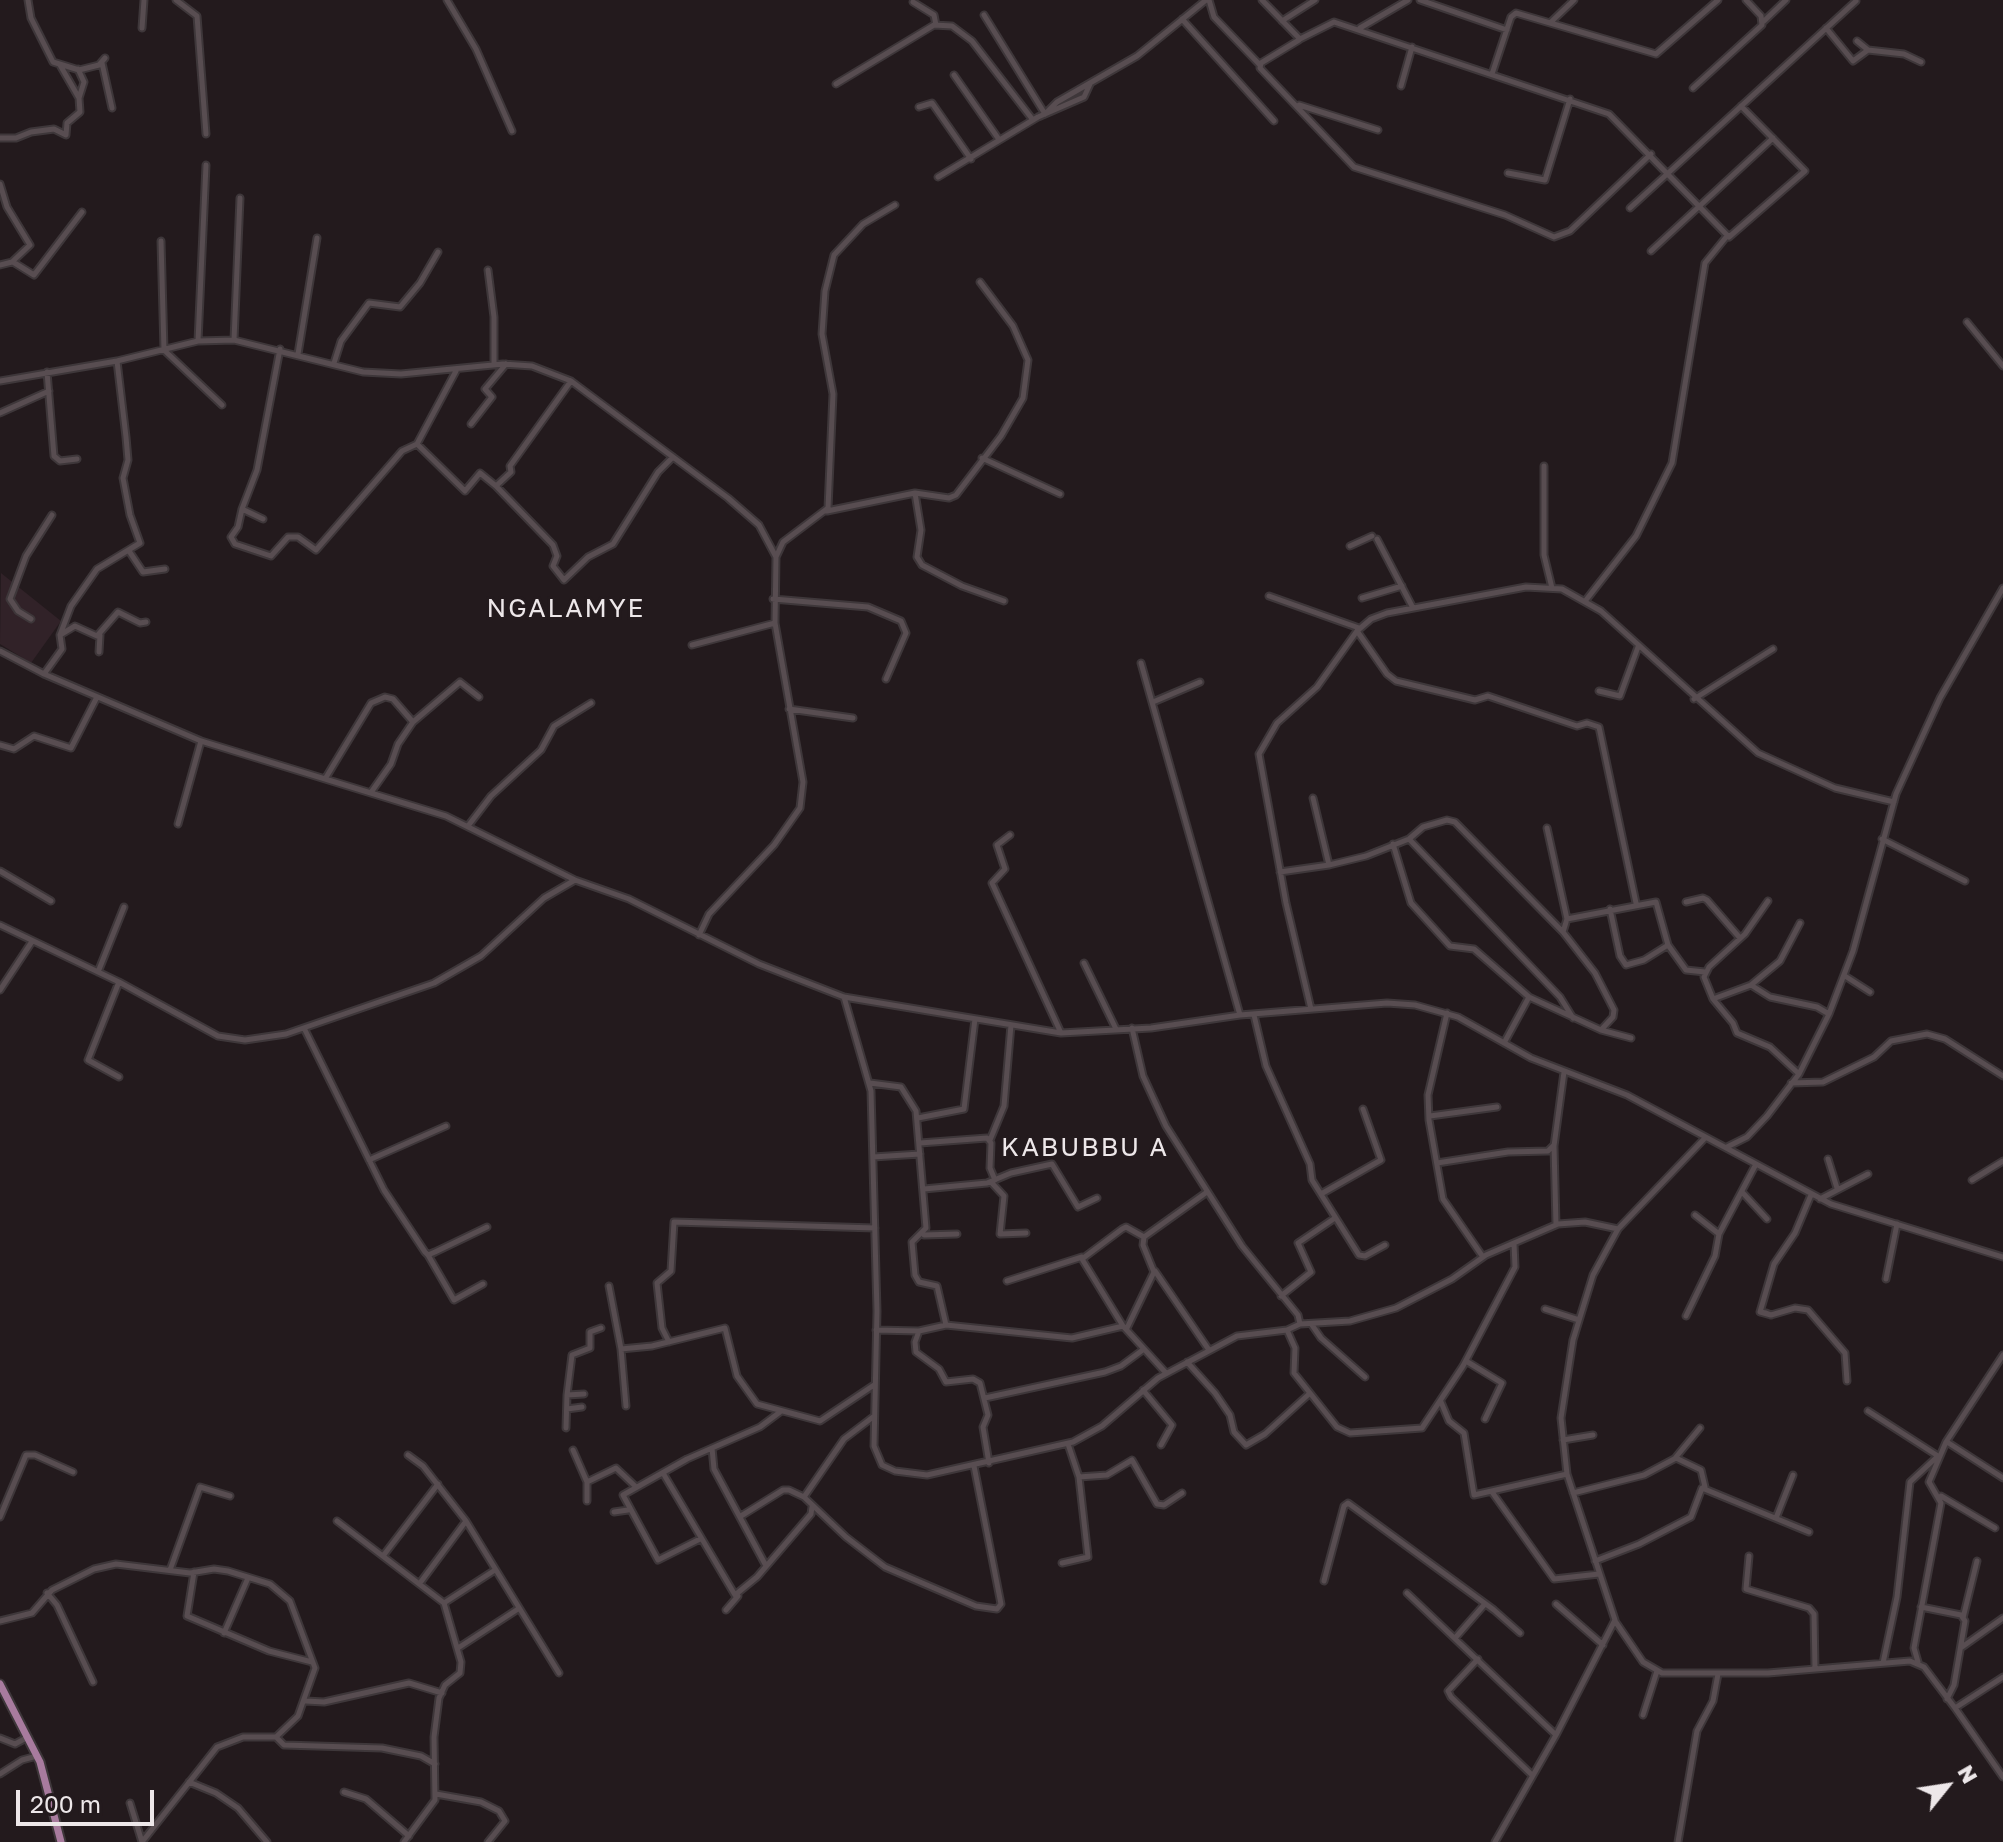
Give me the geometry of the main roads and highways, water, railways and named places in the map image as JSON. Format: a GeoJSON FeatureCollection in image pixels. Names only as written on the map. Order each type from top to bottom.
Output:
{"type":"FeatureCollection","features":[{"type":"Feature","properties":{"kind":"main road"},"geometry":{"type":"LineString","coordinates":[[0,1684],[38,1756],[52,1798],[61,1842]]}},
{"type":"Feature","properties":{"kind":"district","name":"NGALAMYE"},"geometry":{"type":"Point","coordinates":[566,609]}},
{"type":"Feature","properties":{"kind":"district","name":"KABUBBU A"},"geometry":{"type":"Point","coordinates":[1085,1148]}}]}
